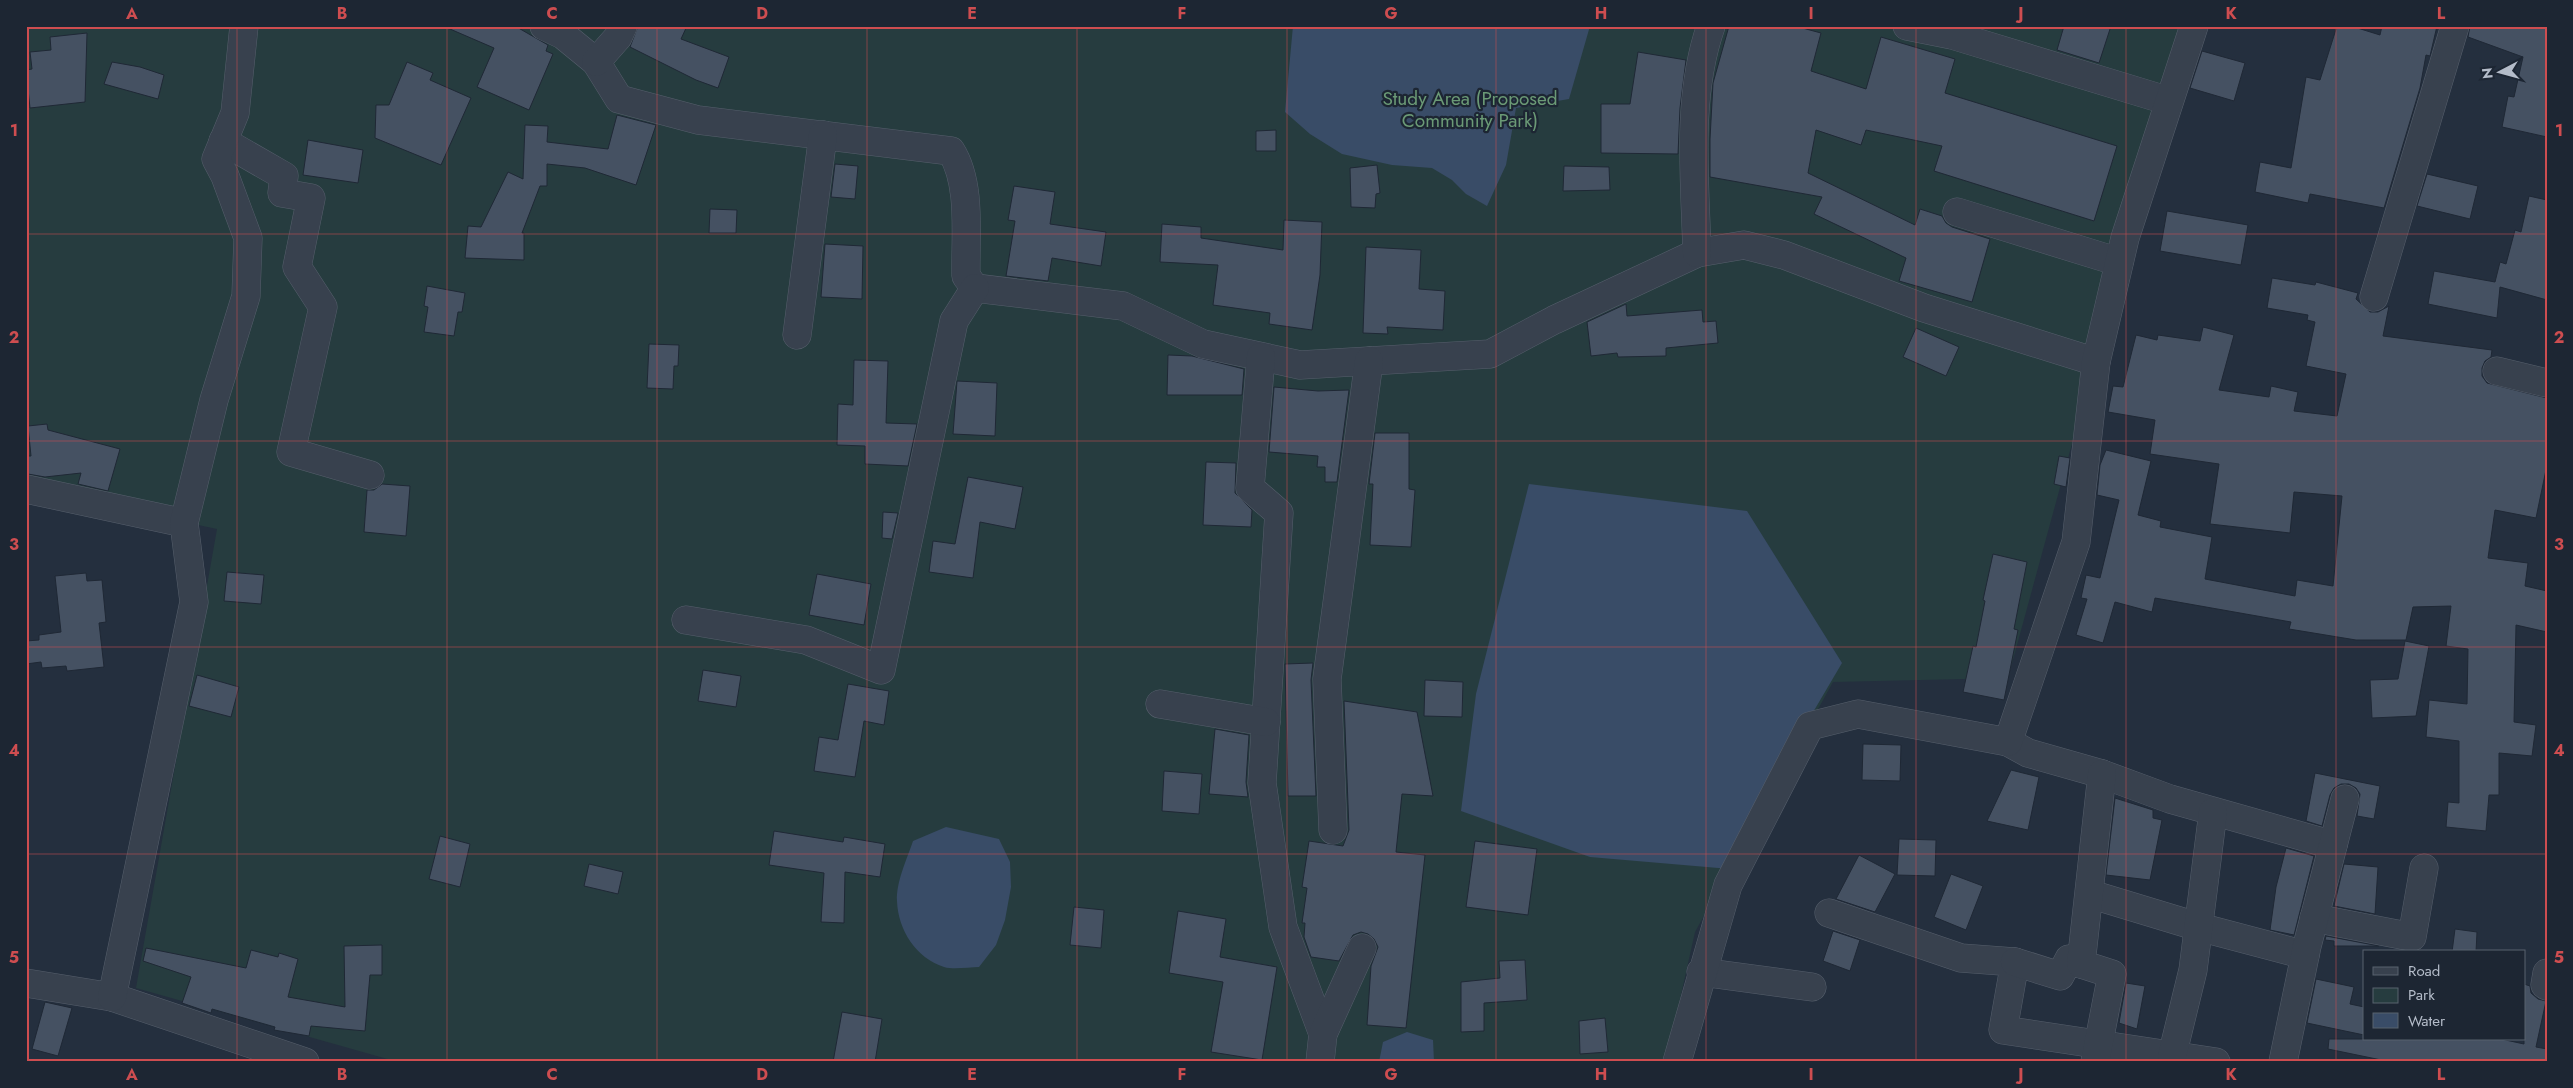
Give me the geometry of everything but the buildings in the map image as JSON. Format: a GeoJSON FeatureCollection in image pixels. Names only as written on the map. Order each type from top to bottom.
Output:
{"type":"FeatureCollection","features":[{"type":"Feature","properties":{"kind":"street"},"geometry":{"type":"LineString","coordinates":[[112,997],[194,602],[184,523],[214,400],[246,296],[248,238],[226,176],[216,159],[235,113],[244,26]]}},
{"type":"Feature","properties":{"kind":"street"},"geometry":{"type":"LineString","coordinates":[[544,26],[563,35],[596,62],[619,99],[698,120],[951,151],[959,163],[964,183],[966,276],[975,288],[1123,306],[1204,344],[1261,357],[1300,365],[1490,354],[1554,320],[1697,253],[1744,245],[1784,255],[1924,308],[2096,362]]}},
{"type":"Feature","properties":{"kind":"street"},"geometry":{"type":"LineString","coordinates":[[596,62],[618,37],[623,26]]}},
{"type":"Feature","properties":{"kind":"street"},"geometry":{"type":"LineString","coordinates":[[1697,253],[1694,130],[1702,52],[1711,26]]}},
{"type":"Feature","properties":{"kind":"street"},"geometry":{"type":"LineString","coordinates":[[1906,26],[1952,36],[2170,101]]}},
{"type":"Feature","properties":{"kind":"street"},"geometry":{"type":"LineString","coordinates":[[2008,742],[2076,542],[2096,362],[2119,262],[2194,26]]}},
{"type":"Feature","properties":{"kind":"street"},"geometry":{"type":"LineString","coordinates":[[2374,297],[2455,26]]}},
{"type":"Feature","properties":{"kind":"street"},"geometry":{"type":"LineString","coordinates":[[797,335],[823,135]]}},
{"type":"Feature","properties":{"kind":"street"},"geometry":{"type":"LineString","coordinates":[[223,141],[284,176],[282,193],[311,198],[297,267],[323,307],[291,452],[370,475]]}},
{"type":"Feature","properties":{"kind":"street"},"geometry":{"type":"LineString","coordinates":[[1957,212],[2119,262]]}},
{"type":"Feature","properties":{"kind":"street"},"geometry":{"type":"LineString","coordinates":[[686,620],[806,640],[881,670],[954,321],[975,288]]}},
{"type":"Feature","properties":{"kind":"street"},"geometry":{"type":"LineString","coordinates":[[1261,357],[1250,488],[1279,513],[1262,783],[1283,927],[1323,1034]]}},
{"type":"Feature","properties":{"kind":"street"},"geometry":{"type":"LineString","coordinates":[[1333,830],[1327,679],[1370,361]]}},
{"type":"Feature","properties":{"kind":"street"},"geometry":{"type":"LineString","coordinates":[[2497,371],[2547,383]]}},
{"type":"Feature","properties":{"kind":"street"},"geometry":{"type":"LineString","coordinates":[[26,489],[184,523]]}},
{"type":"Feature","properties":{"kind":"street"},"geometry":{"type":"LineString","coordinates":[[1160,704],[1266,722]]}},
{"type":"Feature","properties":{"kind":"street"},"geometry":{"type":"LineString","coordinates":[[1677,1062],[1701,972],[1728,885],[1810,726],[1858,714],[2008,742],[2028,754],[2102,774],[2170,799],[2213,812],[2333,845]]}},
{"type":"Feature","properties":{"kind":"street"},"geometry":{"type":"LineString","coordinates":[[2081,964],[2102,774]]}},
{"type":"Feature","properties":{"kind":"street"},"geometry":{"type":"LineString","coordinates":[[2283,1062],[2305,955],[2344,799]]}},
{"type":"Feature","properties":{"kind":"street"},"geometry":{"type":"LineString","coordinates":[[2172,1056],[2193,970],[2213,812]]}},
{"type":"Feature","properties":{"kind":"street"},"geometry":{"type":"LineString","coordinates":[[2314,918],[2412,937],[2424,868]]}},
{"type":"Feature","properties":{"kind":"street"},"geometry":{"type":"LineString","coordinates":[[2090,894],[2198,927],[2305,955]]}},
{"type":"Feature","properties":{"kind":"street"},"geometry":{"type":"LineString","coordinates":[[1829,913],[1961,958],[2015,962],[2060,976],[2069,959],[2112,974],[2096,1053]]}},
{"type":"Feature","properties":{"kind":"street"},"geometry":{"type":"LineString","coordinates":[[1320,1062],[1323,1034],[1362,948]]}},
{"type":"Feature","properties":{"kind":"street"},"geometry":{"type":"LineString","coordinates":[[2015,962],[2003,1030],[2096,1053],[2172,1056],[2216,1062]]}},
{"type":"Feature","properties":{"kind":"street"},"geometry":{"type":"LineString","coordinates":[[1701,972],[1812,987]]}},
{"type":"Feature","properties":{"kind":"street"},"geometry":{"type":"LineString","coordinates":[[2547,973],[2544,985],[2547,986]]}},
{"type":"Feature","properties":{"kind":"street"},"geometry":{"type":"LineString","coordinates":[[26,983],[112,997],[305,1062]]}},
{"type":"Feature","properties":{"kind":"green space","name":"Study Area (Proposed Community Park)"},"geometry":{"type":"Polygon","coordinates":[[[26,26],[2186,26],[2008,678],[1833,682],[1695,932],[1666,1062],[398,1062],[136,988],[217,529],[26,488],[26,26]]]}},
{"type":"Feature","properties":{"kind":"water"},"geometry":{"type":"Polygon","coordinates":[[[1293,26],[1590,26],[1569,99],[1516,108],[1506,165],[1487,206],[1466,194],[1452,180],[1432,168],[1392,165],[1342,154],[1310,134],[1285,112],[1293,26]]]}},
{"type":"Feature","properties":{"kind":"water"},"geometry":{"type":"Polygon","coordinates":[[[1529,484],[1747,511],[1842,663],[1779,770],[1730,869],[1590,857],[1461,811],[1476,694],[1529,484]]]}},
{"type":"Feature","properties":{"kind":"water"},"geometry":{"type":"Polygon","coordinates":[[[946,827],[999,839],[1010,862],[1011,887],[1005,920],[996,945],[979,967],[948,968],[934,963],[925,957],[910,941],[898,912],[898,886],[913,841],[946,827]]]}},
{"type":"Feature","properties":{"kind":"water"},"geometry":{"type":"Polygon","coordinates":[[[1407,1032],[1433,1040],[1434,1062],[1379,1062],[1383,1042],[1407,1032]]]}}]}
